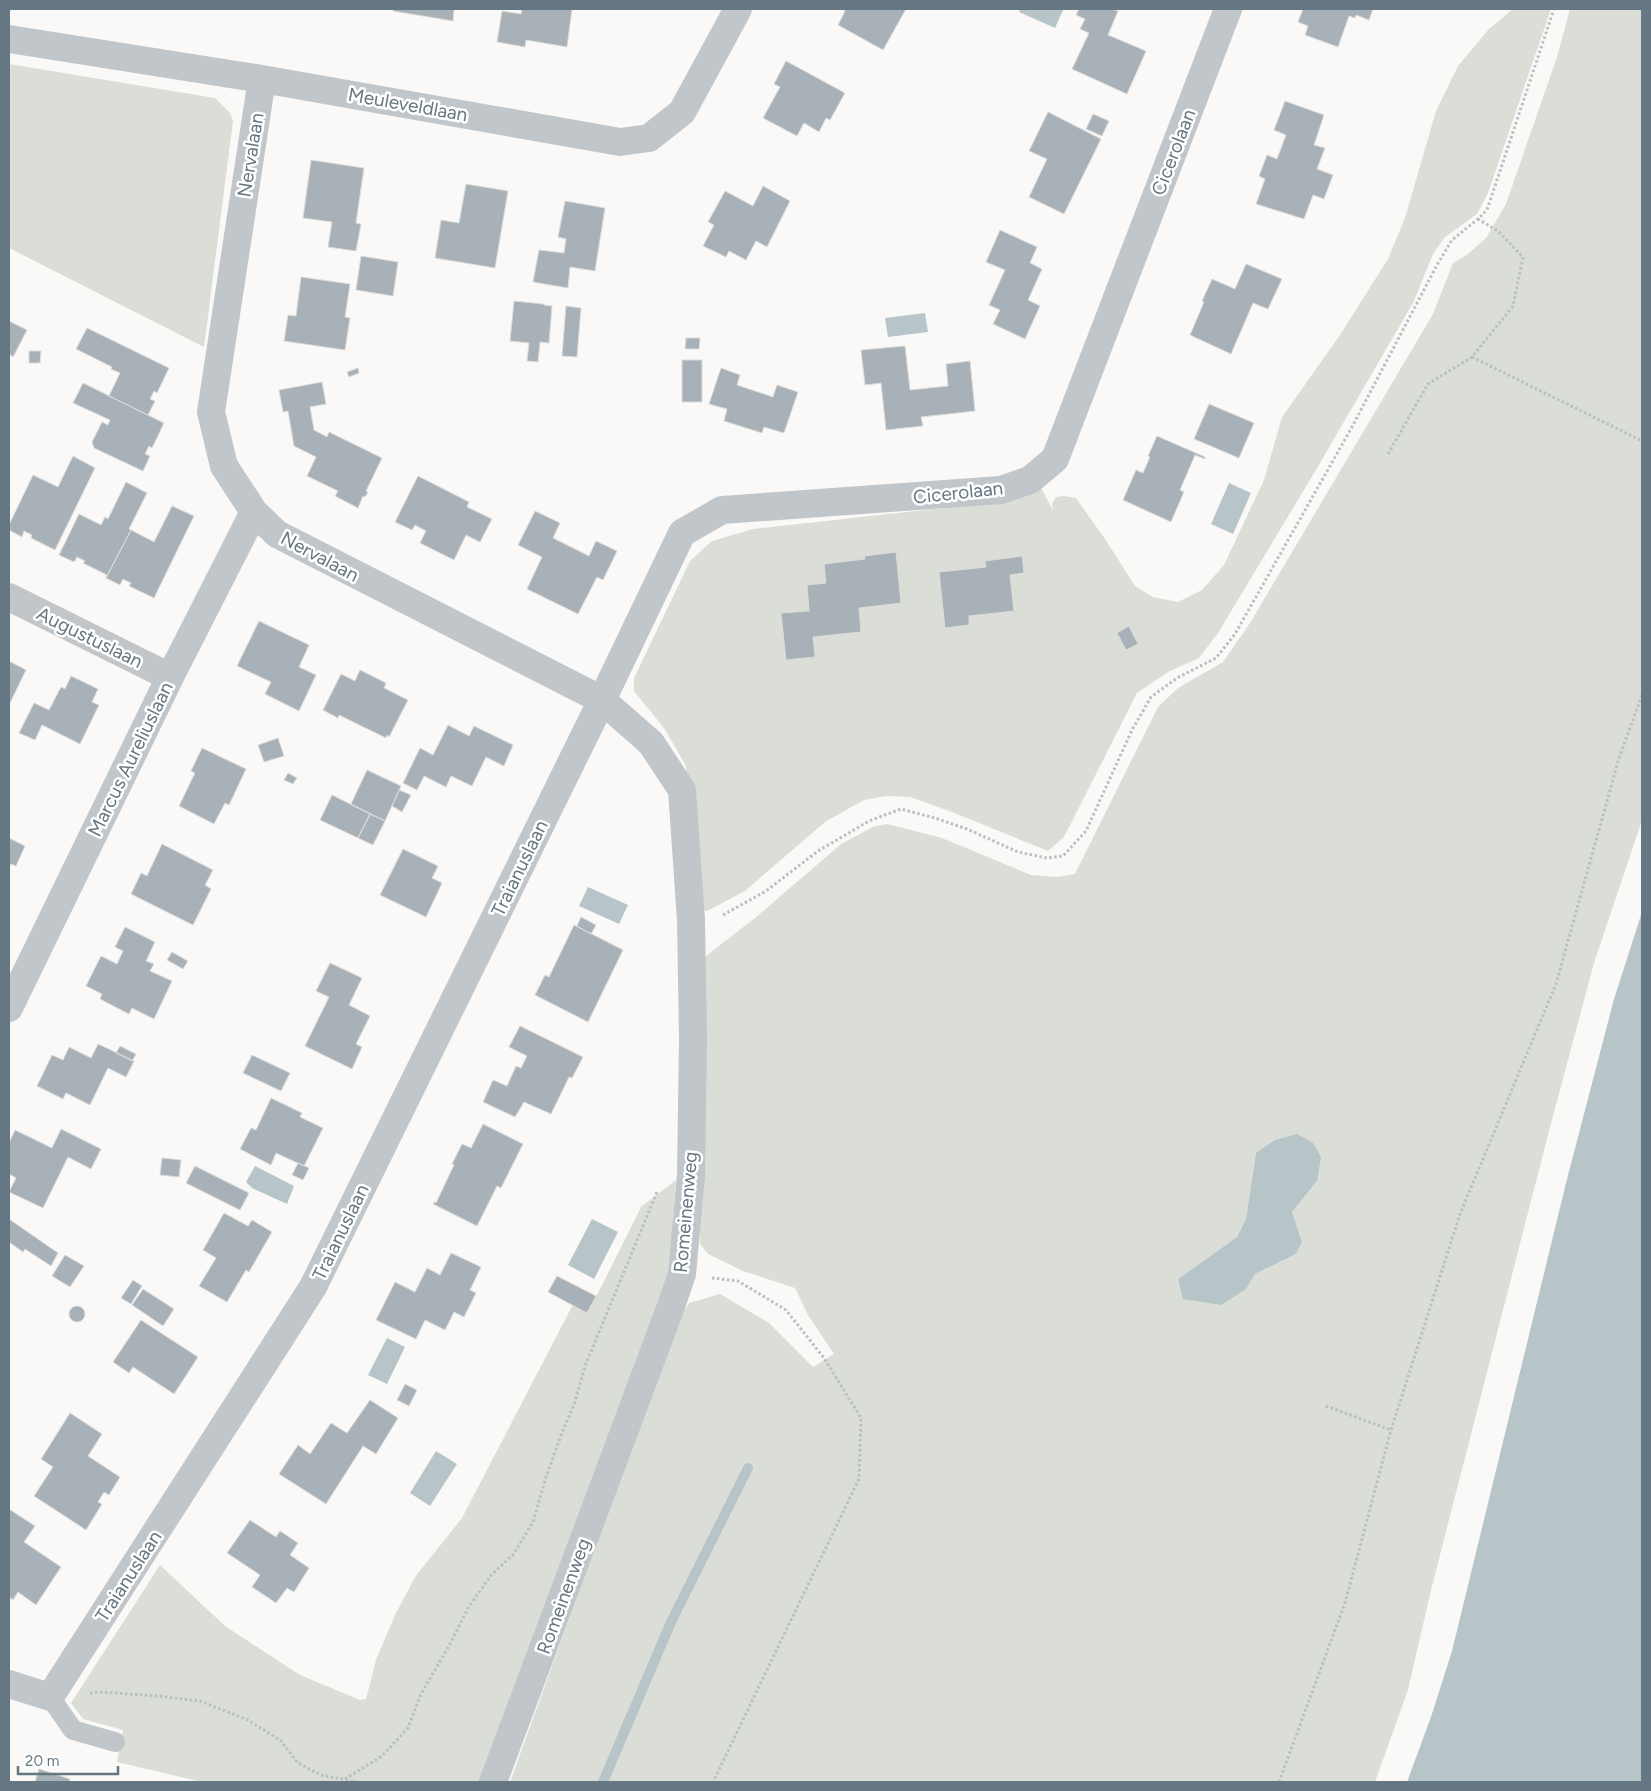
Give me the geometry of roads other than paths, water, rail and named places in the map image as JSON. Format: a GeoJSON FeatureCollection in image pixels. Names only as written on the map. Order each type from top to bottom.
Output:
{"type":"FeatureCollection","features":[{"type":"Feature","properties":{"kind":"street","name":"Meuleveldlaan"},"geometry":{"type":"LineString","coordinates":[[9,39],[262,78],[620,142],[649,138],[682,112],[738,9]]}},
{"type":"Feature","properties":{"kind":"street","name":"Cicerolaan"},"geometry":{"type":"LineString","coordinates":[[602,700],[682,533],[722,510],[1001,490],[1030,480],[1055,459],[1228,9]]}},
{"type":"Feature","properties":{"kind":"street","name":"Nervalaan"},"geometry":{"type":"LineString","coordinates":[[262,78],[211,412],[224,466],[254,512],[277,534],[602,700]]}},
{"type":"Feature","properties":{"kind":"street","name":"Marcus Aureliuslaan"},"geometry":{"type":"LineString","coordinates":[[9,1008],[170,677],[254,512]]}},
{"type":"Feature","properties":{"kind":"street","name":"Augustuslaan"},"geometry":{"type":"LineString","coordinates":[[9,597],[170,677]]}},
{"type":"Feature","properties":{"kind":"street","name":"Romeinenweg"},"geometry":{"type":"LineString","coordinates":[[493,1782],[682,1274],[691,1175],[693,1038],[691,920],[682,790],[651,744],[602,700]]}},
{"type":"Feature","properties":{"kind":"street","name":"Traianuslaan"},"geometry":{"type":"LineString","coordinates":[[50,1697],[313,1287],[602,700]]}},
{"type":"Feature","properties":{"kind":"street"},"geometry":{"type":"LineString","coordinates":[[9,1684],[50,1697]]}},
{"type":"Feature","properties":{"kind":"lane"},"geometry":{"type":"LineString","coordinates":[[50,1697],[73,1730],[115,1742]]}},
{"type":"Feature","properties":{"kind":"waterway"},"geometry":{"type":"LineString","coordinates":[[603,1782],[671,1622],[748,1468]]}}]}
